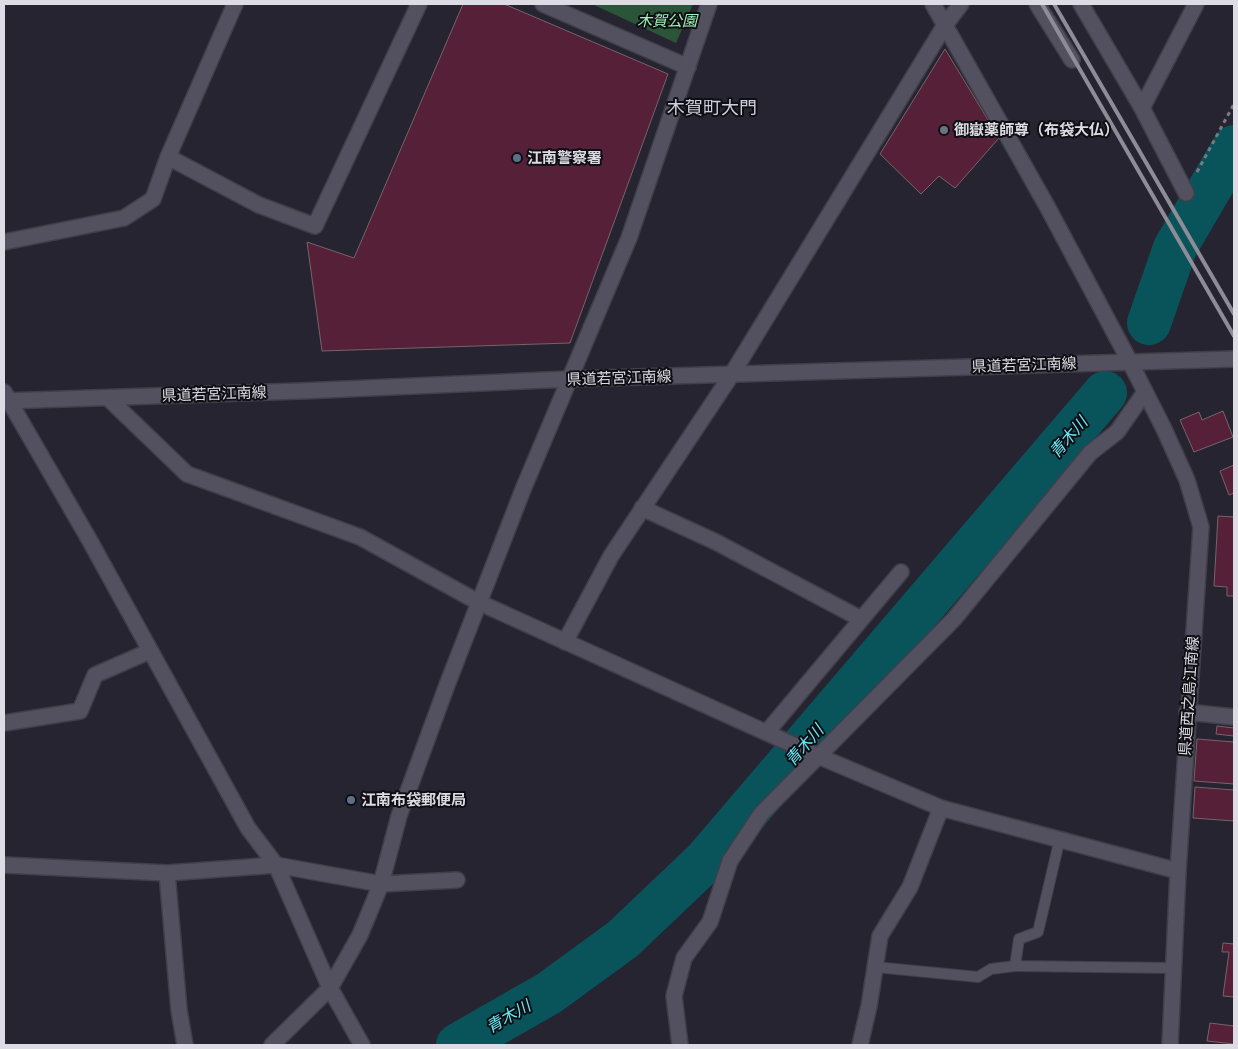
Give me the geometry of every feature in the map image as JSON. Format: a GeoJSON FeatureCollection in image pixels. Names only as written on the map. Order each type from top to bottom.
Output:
{"type":"FeatureCollection","features":[{"type":"Feature","properties":{"kind":"street"},"geometry":{"type":"LineString","coordinates":[[4,242],[124,218],[153,199],[168,157],[235,4]]}},
{"type":"Feature","properties":{"kind":"street"},"geometry":{"type":"LineString","coordinates":[[168,157],[259,205],[315,226],[419,4]]}},
{"type":"Feature","properties":{"kind":"street"},"geometry":{"type":"LineString","coordinates":[[543,4],[688,67]]}},
{"type":"Feature","properties":{"kind":"street"},"geometry":{"type":"LineString","coordinates":[[272,1045],[330,988],[360,935],[381,884],[399,816],[478,602],[628,238],[709,4]]}},
{"type":"Feature","properties":{"kind":"street","name":"県道西之島江南線"},"geometry":{"type":"LineString","coordinates":[[933,4],[1048,208],[1130,362],[1187,480],[1201,527],[1187,712],[1172,968],[1170,1045]]}},
{"type":"Feature","properties":{"kind":"street"},"geometry":{"type":"LineString","coordinates":[[565,642],[611,556],[732,374],[945,25],[961,4]]}},
{"type":"Feature","properties":{"kind":"street"},"geometry":{"type":"LineString","coordinates":[[1037,4],[1072,60]]}},
{"type":"Feature","properties":{"kind":"street"},"geometry":{"type":"LineString","coordinates":[[1081,4],[1142,108],[1186,193]]}},
{"type":"Feature","properties":{"kind":"street"},"geometry":{"type":"LineString","coordinates":[[1142,108],[1196,4]]}},
{"type":"Feature","properties":{"kind":"street","name":"県道若宮江南線"},"geometry":{"type":"LineString","coordinates":[[5,398],[108,398],[569,379],[1234,359]]}},
{"type":"Feature","properties":{"kind":"street"},"geometry":{"type":"LineString","coordinates":[[680,1045],[674,996],[684,958],[710,922],[730,861],[761,814],[816,754],[954,619],[1090,454],[1117,432],[1145,392]]}},
{"type":"Feature","properties":{"kind":"street"},"geometry":{"type":"LineString","coordinates":[[5,398],[90,541],[248,828],[276,865],[330,988],[362,1045]]}},
{"type":"Feature","properties":{"kind":"street"},"geometry":{"type":"LineString","coordinates":[[108,398],[187,474],[360,537],[478,602],[785,741],[941,808],[1060,838],[1178,871]]}},
{"type":"Feature","properties":{"kind":"street"},"geometry":{"type":"LineString","coordinates":[[642,508],[716,542],[861,619]]}},
{"type":"Feature","properties":{"kind":"street"},"geometry":{"type":"LineString","coordinates":[[767,732],[901,572]]}},
{"type":"Feature","properties":{"kind":"street"},"geometry":{"type":"LineString","coordinates":[[4,723],[80,711],[95,675],[150,651]]}},
{"type":"Feature","properties":{"kind":"street"},"geometry":{"type":"LineString","coordinates":[[1187,712],[1234,718]]}},
{"type":"Feature","properties":{"kind":"street"},"geometry":{"type":"LineString","coordinates":[[860,1045],[880,936],[910,887],[941,808]]}},
{"type":"Feature","properties":{"kind":"street"},"geometry":{"type":"LineString","coordinates":[[4,865],[168,873],[276,865],[381,884],[457,880]]}},
{"type":"Feature","properties":{"kind":"street"},"geometry":{"type":"LineString","coordinates":[[168,873],[179,1010],[185,1045]]}},
{"type":"Feature","properties":{"kind":"lane"},"geometry":{"type":"LineString","coordinates":[[1015,966],[1019,939],[1038,932],[1060,838]]}},
{"type":"Feature","properties":{"kind":"lane"},"geometry":{"type":"LineString","coordinates":[[875,967],[978,977],[991,969],[1015,966],[1172,968]]}},
{"type":"Feature","properties":{"kind":"path"},"geometry":{"type":"LineString","coordinates":[[1186,193],[1234,104]]}},
{"type":"Feature","properties":{"kind":"green space","name":"木賀公園"},"geometry":{"type":"Polygon","coordinates":[[[592,4],[693,4],[676,43],[592,4]]]}},
{"type":"Feature","properties":{"kind":"building","name":"江南警察署"},"geometry":{"type":"Polygon","coordinates":[[[463,4],[504,4],[668,74],[570,343],[322,351],[307,242],[354,258],[463,4]]]}},
{"type":"Feature","properties":{"kind":"building","name":"御嶽薬師尊（布袋大仏）"},"geometry":{"type":"Polygon","coordinates":[[[945,49],[999,138],[955,188],[939,176],[921,194],[880,154],[945,49]]]}},
{"type":"Feature","properties":{"kind":"building"},"geometry":{"type":"Polygon","coordinates":[[[1223,411],[1233,437],[1194,452],[1180,420],[1199,412],[1202,420],[1223,411]]]}},
{"type":"Feature","properties":{"kind":"building"},"geometry":{"type":"Polygon","coordinates":[[[1234,465],[1234,493],[1229,495],[1220,471],[1234,465]]]}},
{"type":"Feature","properties":{"kind":"building"},"geometry":{"type":"Polygon","coordinates":[[[1218,516],[1234,517],[1234,596],[1227,596],[1227,587],[1214,586],[1218,516]]]}},
{"type":"Feature","properties":{"kind":"building"},"geometry":{"type":"Polygon","coordinates":[[[1217,726],[1234,728],[1234,736],[1216,734],[1217,726]]]}},
{"type":"Feature","properties":{"kind":"building"},"geometry":{"type":"Polygon","coordinates":[[[1197,739],[1234,742],[1234,784],[1194,781],[1197,739]]]}},
{"type":"Feature","properties":{"kind":"building"},"geometry":{"type":"Polygon","coordinates":[[[1195,787],[1234,790],[1234,821],[1193,818],[1195,787]]]}},
{"type":"Feature","properties":{"kind":"building"},"geometry":{"type":"Polygon","coordinates":[[[1223,943],[1234,944],[1234,997],[1223,996],[1229,952],[1222,952],[1223,943]]]}},
{"type":"Feature","properties":{"kind":"building"},"geometry":{"type":"Polygon","coordinates":[[[1210,1023],[1234,1026],[1234,1044],[1207,1041],[1210,1023]]]}},
{"type":"Feature","properties":{"kind":"waterway","name":"青木川"},"geometry":{"type":"LineString","coordinates":[[1149,323],[1175,248],[1234,147]]}},
{"type":"Feature","properties":{"kind":"waterway","name":"青木川"},"geometry":{"type":"LineString","coordinates":[[458,1045],[549,993],[623,939],[705,861],[1105,393]]}},
{"type":"Feature","properties":{"kind":"railway"},"geometry":{"type":"LineString","coordinates":[[1042,4],[1234,336]]}},
{"type":"Feature","properties":{"kind":"railway"},"geometry":{"type":"LineString","coordinates":[[1054,4],[1234,314]]}},
{"type":"Feature","properties":{"kind":"place","name":"御嶽薬師尊（布袋大仏）"},"geometry":{"type":"Point","coordinates":[944,130]}},
{"type":"Feature","properties":{"kind":"place","name":"江南警察署"},"geometry":{"type":"Point","coordinates":[517,158]}},
{"type":"Feature","properties":{"kind":"place","name":"江南布袋郵便局"},"geometry":{"type":"Point","coordinates":[351,800]}},
{"type":"Feature","properties":{"kind":"district","name":"木賀町大門"},"geometry":{"type":"Point","coordinates":[712,108]}}]}
